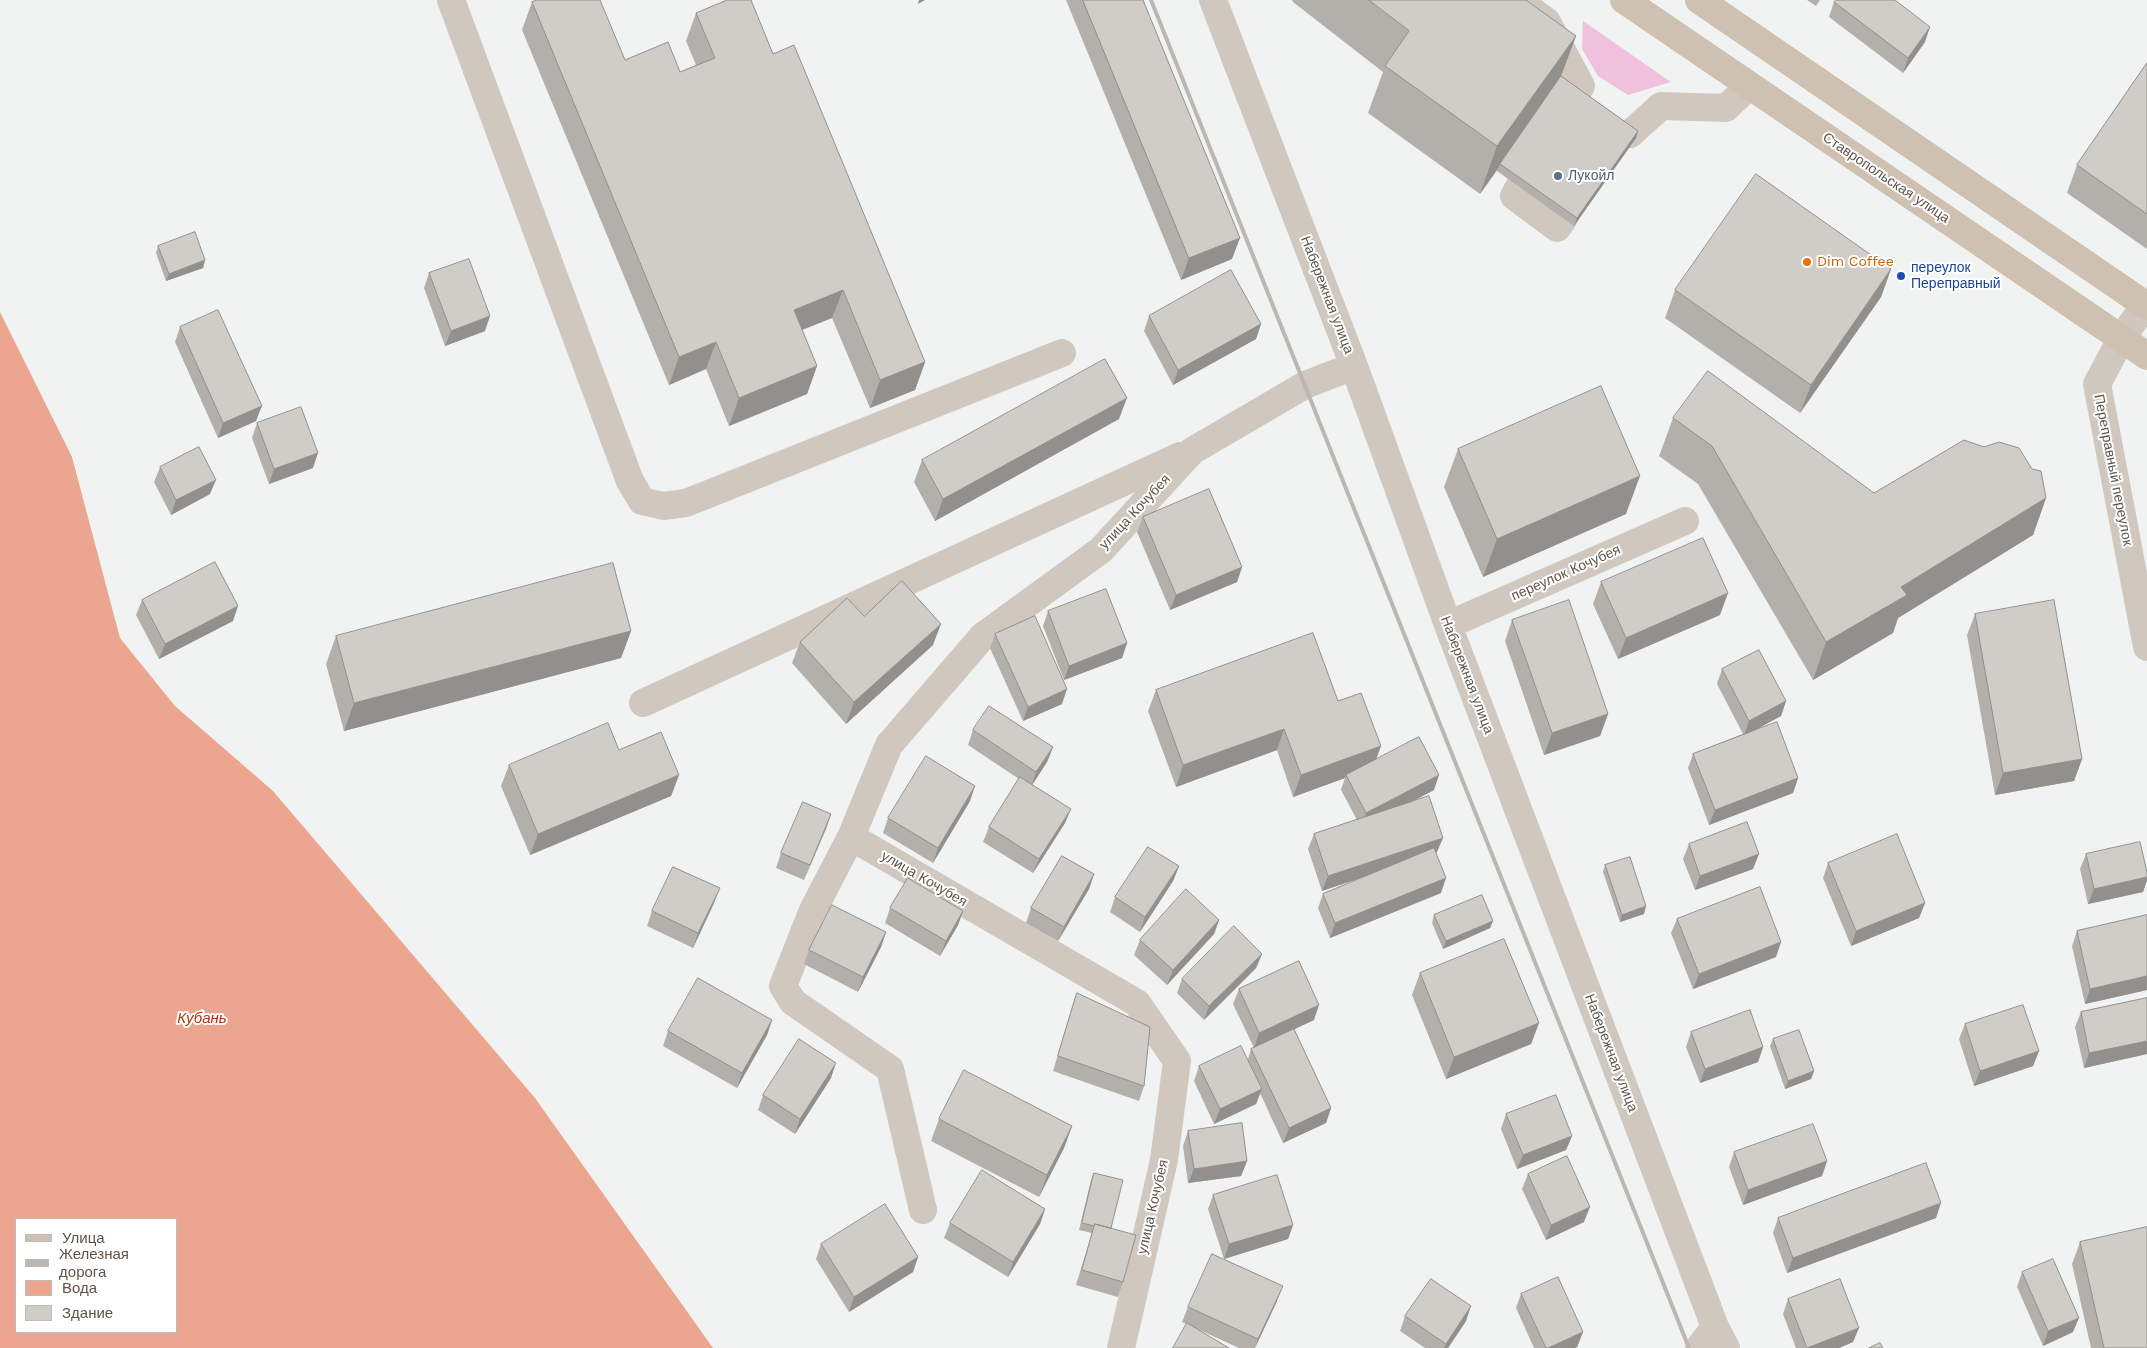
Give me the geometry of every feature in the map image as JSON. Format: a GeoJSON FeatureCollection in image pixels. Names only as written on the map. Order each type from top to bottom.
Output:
{"type":"FeatureCollection","features":[{"type":"Feature","properties":{"kind":"main road","name":"Ставропольская улица"},"geometry":{"type":"LineString","coordinates":[[1624,0],[2147,356]]}},
{"type":"Feature","properties":{"kind":"main road"},"geometry":{"type":"LineString","coordinates":[[1699,0],[2146,305]]}},
{"type":"Feature","properties":{"kind":"street"},"geometry":{"type":"LineString","coordinates":[[451,0],[626,473],[642,501],[663,506],[686,504],[1062,353]]}},
{"type":"Feature","properties":{"kind":"street","name":"Набережная улица"},"geometry":{"type":"LineString","coordinates":[[1213,0],[1354,366],[1448,625],[1720,1337]]}},
{"type":"Feature","properties":{"kind":"street"},"geometry":{"type":"LineString","coordinates":[[1518,0],[1547,22],[1581,86],[1575,96]]}},
{"type":"Feature","properties":{"kind":"street"},"geometry":{"type":"LineString","coordinates":[[1630,134],[1661,106],[1726,108],[1749,86]]}},
{"type":"Feature","properties":{"kind":"street"},"geometry":{"type":"LineString","coordinates":[[1519,187],[1514,196],[1557,228],[1564,218]]}},
{"type":"Feature","properties":{"kind":"street","name":"Переправный переулок"},"geometry":{"type":"LineString","coordinates":[[2146,305],[2121,339],[2097,384],[2147,647]]}},
{"type":"Feature","properties":{"kind":"street","name":"улица Кочубея"},"geometry":{"type":"LineString","coordinates":[[643,703],[1192,451],[1304,385],[1354,366]]}},
{"type":"Feature","properties":{"kind":"street","name":"улица Кочубея"},"geometry":{"type":"LineString","coordinates":[[1121,1348],[1164,1160],[1177,1062],[1137,1003],[851,837],[889,744],[983,636],[1102,550],[1192,451]]}},
{"type":"Feature","properties":{"kind":"street","name":"переулок Кочубея"},"geometry":{"type":"LineString","coordinates":[[1448,625],[1685,521]]}},
{"type":"Feature","properties":{"kind":"street"},"geometry":{"type":"LineString","coordinates":[[851,837],[814,910],[783,986],[794,1002],[890,1068],[923,1210]]}},
{"type":"Feature","properties":{"kind":"street"},"geometry":{"type":"LineString","coordinates":[[1699,1348],[1720,1337]]}},
{"type":"Feature","properties":{"kind":"shaded area"},"geometry":{"type":"Polygon","coordinates":[[[1583,21],[1671,82],[1628,95],[1598,76],[1582,49],[1583,21]]]}},
{"type":"Feature","properties":{"kind":"water","name":"Кубань"},"geometry":{"type":"Polygon","coordinates":[[[0,312],[72,457],[120,638],[175,706],[273,791],[535,1098],[713,1348],[0,1348],[0,312]]]}},
{"type":"Feature","properties":{"kind":"building"},"geometry":{"type":"Polygon","coordinates":[[[538,0],[600,0],[625,60],[668,42],[680,72],[715,58],[696,13],[727,0],[751,0],[773,54],[794,45],[925,362],[880,380],[843,290],[794,310],[817,366],[739,398],[716,342],[679,357],[532,2],[538,0]]]}},
{"type":"Feature","properties":{"kind":"building"},"geometry":{"type":"Polygon","coordinates":[[[1083,0],[1143,0],[1240,238],[1189,258],[1083,0]]]}},
{"type":"Feature","properties":{"kind":"building"},"geometry":{"type":"Polygon","coordinates":[[[1369,0],[1526,0],[1576,36],[1497,146],[1385,66],[1409,31],[1369,0]]]}},
{"type":"Feature","properties":{"kind":"building"},"geometry":{"type":"Polygon","coordinates":[[[1836,0],[1895,0],[1930,27],[1908,58],[1834,2],[1836,0]]]}},
{"type":"Feature","properties":{"kind":"building"},"geometry":{"type":"Polygon","coordinates":[[[2147,63],[2147,214],[2077,165],[2147,63]]]}},
{"type":"Feature","properties":{"kind":"building"},"geometry":{"type":"Polygon","coordinates":[[[1561,76],[1638,131],[1577,218],[1500,164],[1561,76]]]}},
{"type":"Feature","properties":{"kind":"building"},"geometry":{"type":"Polygon","coordinates":[[[1756,174],[1891,269],[1811,385],[1675,290],[1756,174]]]}},
{"type":"Feature","properties":{"kind":"building"},"geometry":{"type":"Polygon","coordinates":[[[195,232],[205,260],[169,274],[158,246],[195,232]]]}},
{"type":"Feature","properties":{"kind":"building"},"geometry":{"type":"Polygon","coordinates":[[[469,259],[490,316],[451,331],[429,273],[469,259]]]}},
{"type":"Feature","properties":{"kind":"building"},"geometry":{"type":"Polygon","coordinates":[[[1231,270],[1261,324],[1178,370],[1149,316],[1231,270]]]}},
{"type":"Feature","properties":{"kind":"building"},"geometry":{"type":"Polygon","coordinates":[[[218,310],[262,406],[223,423],[180,327],[218,310]]]}},
{"type":"Feature","properties":{"kind":"building"},"geometry":{"type":"Polygon","coordinates":[[[1105,359],[1127,398],[943,499],[922,460],[1105,359]]]}},
{"type":"Feature","properties":{"kind":"building"},"geometry":{"type":"Polygon","coordinates":[[[1708,371],[1874,493],[1964,440],[1984,447],[1999,442],[2019,448],[2032,469],[2041,471],[2046,498],[1901,587],[1907,595],[1826,642],[1712,446],[1673,418],[1708,371]]]}},
{"type":"Feature","properties":{"kind":"building"},"geometry":{"type":"Polygon","coordinates":[[[1601,386],[1640,476],[1497,539],[1458,449],[1601,386]]]}},
{"type":"Feature","properties":{"kind":"building"},"geometry":{"type":"Polygon","coordinates":[[[301,407],[318,453],[274,469],[257,423],[301,407]]]}},
{"type":"Feature","properties":{"kind":"building"},"geometry":{"type":"Polygon","coordinates":[[[199,447],[216,480],[176,500],[160,467],[199,447]]]}},
{"type":"Feature","properties":{"kind":"building"},"geometry":{"type":"Polygon","coordinates":[[[1209,489],[1242,567],[1176,595],[1143,517],[1209,489]]]}},
{"type":"Feature","properties":{"kind":"building"},"geometry":{"type":"Polygon","coordinates":[[[1703,538],[1728,593],[1626,638],[1601,582],[1703,538]]]}},
{"type":"Feature","properties":{"kind":"building"},"geometry":{"type":"Polygon","coordinates":[[[215,562],[238,606],[165,644],[142,600],[215,562]]]}},
{"type":"Feature","properties":{"kind":"building"},"geometry":{"type":"Polygon","coordinates":[[[613,563],[631,631],[354,703],[336,636],[613,563]]]}},
{"type":"Feature","properties":{"kind":"building"},"geometry":{"type":"Polygon","coordinates":[[[902,581],[941,624],[854,702],[800,642],[847,598],[864,616],[902,581]]]}},
{"type":"Feature","properties":{"kind":"building"},"geometry":{"type":"Polygon","coordinates":[[[1106,589],[1127,643],[1069,666],[1048,611],[1106,589]]]}},
{"type":"Feature","properties":{"kind":"building"},"geometry":{"type":"Polygon","coordinates":[[[1569,600],[1608,714],[1552,733],[1512,620],[1569,600]]]}},
{"type":"Feature","properties":{"kind":"building"},"geometry":{"type":"Polygon","coordinates":[[[2054,600],[2082,759],[2003,773],[1975,614],[2054,600]]]}},
{"type":"Feature","properties":{"kind":"building"},"geometry":{"type":"Polygon","coordinates":[[[1035,616],[1067,689],[1028,707],[995,634],[1035,616]]]}},
{"type":"Feature","properties":{"kind":"building"},"geometry":{"type":"Polygon","coordinates":[[[1313,633],[1338,701],[1361,693],[1381,746],[1301,775],[1284,729],[1183,765],[1156,690],[1313,633]]]}},
{"type":"Feature","properties":{"kind":"building"},"geometry":{"type":"Polygon","coordinates":[[[1759,650],[1786,701],[1749,721],[1722,669],[1759,650]]]}},
{"type":"Feature","properties":{"kind":"building"},"geometry":{"type":"Polygon","coordinates":[[[989,706],[1053,747],[1036,772],[973,730],[989,706]]]}},
{"type":"Feature","properties":{"kind":"building"},"geometry":{"type":"Polygon","coordinates":[[[1777,722],[1798,778],[1715,810],[1693,754],[1777,722]]]}},
{"type":"Feature","properties":{"kind":"building"},"geometry":{"type":"Polygon","coordinates":[[[608,723],[619,750],[661,732],[679,775],[538,834],[509,765],[608,723]]]}},
{"type":"Feature","properties":{"kind":"building"},"geometry":{"type":"Polygon","coordinates":[[[1419,737],[1439,775],[1366,813],[1346,775],[1419,737]]]}},
{"type":"Feature","properties":{"kind":"building"},"geometry":{"type":"Polygon","coordinates":[[[926,756],[975,786],[938,848],[888,818],[926,756]]]}},
{"type":"Feature","properties":{"kind":"building"},"geometry":{"type":"Polygon","coordinates":[[[1020,777],[1071,809],[1039,859],[989,827],[1020,777]]]}},
{"type":"Feature","properties":{"kind":"building"},"geometry":{"type":"Polygon","coordinates":[[[1429,796],[1443,838],[1328,876],[1314,834],[1429,796]]]}},
{"type":"Feature","properties":{"kind":"building"},"geometry":{"type":"Polygon","coordinates":[[[803,802],[831,814],[810,865],[781,853],[803,802]]]}},
{"type":"Feature","properties":{"kind":"building"},"geometry":{"type":"Polygon","coordinates":[[[1747,822],[1759,854],[1700,876],[1689,844],[1747,822]]]}},
{"type":"Feature","properties":{"kind":"building"},"geometry":{"type":"Polygon","coordinates":[[[1897,834],[1925,903],[1856,931],[1828,863],[1897,834]]]}},
{"type":"Feature","properties":{"kind":"building"},"geometry":{"type":"Polygon","coordinates":[[[2140,842],[2147,877],[2094,889],[2086,854],[2140,842]]]}},
{"type":"Feature","properties":{"kind":"building"},"geometry":{"type":"Polygon","coordinates":[[[1148,847],[1179,866],[1145,917],[1115,897],[1148,847]]]}},
{"type":"Feature","properties":{"kind":"building"},"geometry":{"type":"Polygon","coordinates":[[[1434,848],[1446,878],[1335,923],[1323,894],[1434,848]]]}},
{"type":"Feature","properties":{"kind":"building"},"geometry":{"type":"Polygon","coordinates":[[[1062,856],[1094,874],[1064,927],[1031,908],[1062,856]]]}},
{"type":"Feature","properties":{"kind":"building"},"geometry":{"type":"Polygon","coordinates":[[[1630,857],[1646,906],[1622,915],[1605,865],[1630,857]]]}},
{"type":"Feature","properties":{"kind":"building"},"geometry":{"type":"Polygon","coordinates":[[[673,867],[720,888],[698,933],[652,911],[673,867]]]}},
{"type":"Feature","properties":{"kind":"building"},"geometry":{"type":"Polygon","coordinates":[[[908,878],[963,911],[946,941],[890,908],[908,878]]]}},
{"type":"Feature","properties":{"kind":"building"},"geometry":{"type":"Polygon","coordinates":[[[1760,887],[1781,942],[1699,974],[1677,919],[1760,887]]]}},
{"type":"Feature","properties":{"kind":"building"},"geometry":{"type":"Polygon","coordinates":[[[1186,889],[1219,920],[1173,970],[1140,940],[1186,889]]]}},
{"type":"Feature","properties":{"kind":"building"},"geometry":{"type":"Polygon","coordinates":[[[1482,895],[1493,921],[1446,941],[1434,915],[1482,895]]]}},
{"type":"Feature","properties":{"kind":"building"},"geometry":{"type":"Polygon","coordinates":[[[832,905],[886,932],[863,977],[809,950],[832,905]]]}},
{"type":"Feature","properties":{"kind":"building"},"geometry":{"type":"Polygon","coordinates":[[[2147,915],[2147,976],[2090,989],[2077,931],[2147,915]]]}},
{"type":"Feature","properties":{"kind":"building"},"geometry":{"type":"Polygon","coordinates":[[[1234,926],[1262,954],[1209,1006],[1182,979],[1234,926]]]}},
{"type":"Feature","properties":{"kind":"building"},"geometry":{"type":"Polygon","coordinates":[[[1504,939],[1539,1023],[1454,1057],[1420,973],[1504,939]]]}},
{"type":"Feature","properties":{"kind":"building"},"geometry":{"type":"Polygon","coordinates":[[[1299,961],[1319,1005],[1259,1033],[1239,989],[1299,961]]]}},
{"type":"Feature","properties":{"kind":"building"},"geometry":{"type":"Polygon","coordinates":[[[698,978],[772,1020],[742,1073],[668,1031],[698,978]]]}},
{"type":"Feature","properties":{"kind":"building"},"geometry":{"type":"Polygon","coordinates":[[[1077,993],[1150,1027],[1144,1086],[1058,1056],[1077,993]]]}},
{"type":"Feature","properties":{"kind":"building"},"geometry":{"type":"Polygon","coordinates":[[[2147,998],[2147,1041],[2089,1053],[2081,1012],[2147,998]]]}},
{"type":"Feature","properties":{"kind":"building"},"geometry":{"type":"Polygon","coordinates":[[[2023,1005],[2039,1051],[1980,1071],[1965,1024],[2023,1005]]]}},
{"type":"Feature","properties":{"kind":"building"},"geometry":{"type":"Polygon","coordinates":[[[1750,1010],[1763,1047],[1705,1069],[1691,1032],[1750,1010]]]}},
{"type":"Feature","properties":{"kind":"building"},"geometry":{"type":"Polygon","coordinates":[[[1294,1029],[1331,1108],[1289,1128],[1251,1049],[1294,1029]]]}},
{"type":"Feature","properties":{"kind":"building"},"geometry":{"type":"Polygon","coordinates":[[[1799,1030],[1814,1071],[1788,1081],[1773,1039],[1799,1030]]]}},
{"type":"Feature","properties":{"kind":"building"},"geometry":{"type":"Polygon","coordinates":[[[799,1039],[836,1063],[800,1119],[763,1095],[799,1039]]]}},
{"type":"Feature","properties":{"kind":"building"},"geometry":{"type":"Polygon","coordinates":[[[1241,1046],[1262,1089],[1220,1109],[1199,1066],[1241,1046]]]}},
{"type":"Feature","properties":{"kind":"building"},"geometry":{"type":"Polygon","coordinates":[[[964,1070],[1072,1126],[1047,1175],[939,1119],[964,1070]]]}},
{"type":"Feature","properties":{"kind":"building"},"geometry":{"type":"Polygon","coordinates":[[[1556,1095],[1572,1136],[1523,1155],[1506,1114],[1556,1095]]]}},
{"type":"Feature","properties":{"kind":"building"},"geometry":{"type":"Polygon","coordinates":[[[1242,1123],[1247,1161],[1194,1169],[1188,1131],[1242,1123]]]}},
{"type":"Feature","properties":{"kind":"building"},"geometry":{"type":"Polygon","coordinates":[[[1813,1124],[1827,1161],[1748,1190],[1734,1152],[1813,1124]]]}},
{"type":"Feature","properties":{"kind":"building"},"geometry":{"type":"Polygon","coordinates":[[[1567,1156],[1590,1207],[1551,1225],[1528,1174],[1567,1156]]]}},
{"type":"Feature","properties":{"kind":"building"},"geometry":{"type":"Polygon","coordinates":[[[1926,1163],[1941,1203],[1793,1258],[1778,1218],[1926,1163]]]}},
{"type":"Feature","properties":{"kind":"building"},"geometry":{"type":"Polygon","coordinates":[[[982,1170],[1045,1209],[1013,1262],[950,1223],[982,1170]]]}},
{"type":"Feature","properties":{"kind":"building"},"geometry":{"type":"Polygon","coordinates":[[[1094,1173],[1123,1180],[1111,1228],[1082,1223],[1094,1173]]]}},
{"type":"Feature","properties":{"kind":"building"},"geometry":{"type":"Polygon","coordinates":[[[1277,1175],[1293,1225],[1229,1244],[1213,1195],[1277,1175]]]}},
{"type":"Feature","properties":{"kind":"building"},"geometry":{"type":"Polygon","coordinates":[[[885,1204],[918,1257],[854,1297],[821,1244],[885,1204]]]}},
{"type":"Feature","properties":{"kind":"building"},"geometry":{"type":"Polygon","coordinates":[[[1095,1224],[1136,1235],[1123,1282],[1082,1270],[1095,1224]]]}},
{"type":"Feature","properties":{"kind":"building"},"geometry":{"type":"Polygon","coordinates":[[[2147,1227],[2147,1348],[2104,1348],[2080,1242],[2147,1227]]]}},
{"type":"Feature","properties":{"kind":"building"},"geometry":{"type":"Polygon","coordinates":[[[1212,1254],[1283,1286],[1258,1339],[1188,1307],[1212,1254]]]}},
{"type":"Feature","properties":{"kind":"building"},"geometry":{"type":"Polygon","coordinates":[[[2053,1259],[2079,1318],[2048,1331],[2022,1272],[2053,1259]]]}},
{"type":"Feature","properties":{"kind":"building"},"geometry":{"type":"Polygon","coordinates":[[[1558,1277],[1583,1332],[1546,1348],[1521,1294],[1558,1277]]]}},
{"type":"Feature","properties":{"kind":"building"},"geometry":{"type":"Polygon","coordinates":[[[1431,1279],[1471,1306],[1446,1344],[1405,1316],[1431,1279]]]}},
{"type":"Feature","properties":{"kind":"building"},"geometry":{"type":"Polygon","coordinates":[[[1840,1279],[1859,1328],[1807,1348],[1788,1299],[1840,1279]]]}},
{"type":"Feature","properties":{"kind":"building"},"geometry":{"type":"Polygon","coordinates":[[[1187,1323],[1229,1348],[1173,1348],[1187,1323]]]}},
{"type":"Feature","properties":{"kind":"building"},"geometry":{"type":"Polygon","coordinates":[[[1880,1343],[1883,1348],[1869,1348],[1880,1343]]]}},
{"type":"Feature","properties":{"kind":"railway"},"geometry":{"type":"LineString","coordinates":[[1151,0],[1689,1348]]}},
{"type":"Feature","properties":{"kind":"place","name":"Лукойл"},"geometry":{"type":"Point","coordinates":[1558,176]}},
{"type":"Feature","properties":{"kind":"place","name":"Dim Coffee"},"geometry":{"type":"Point","coordinates":[1807,262]}},
{"type":"Feature","properties":{"kind":"place","name":"переулок Переправный"},"geometry":{"type":"Point","coordinates":[1901,276]}}]}
